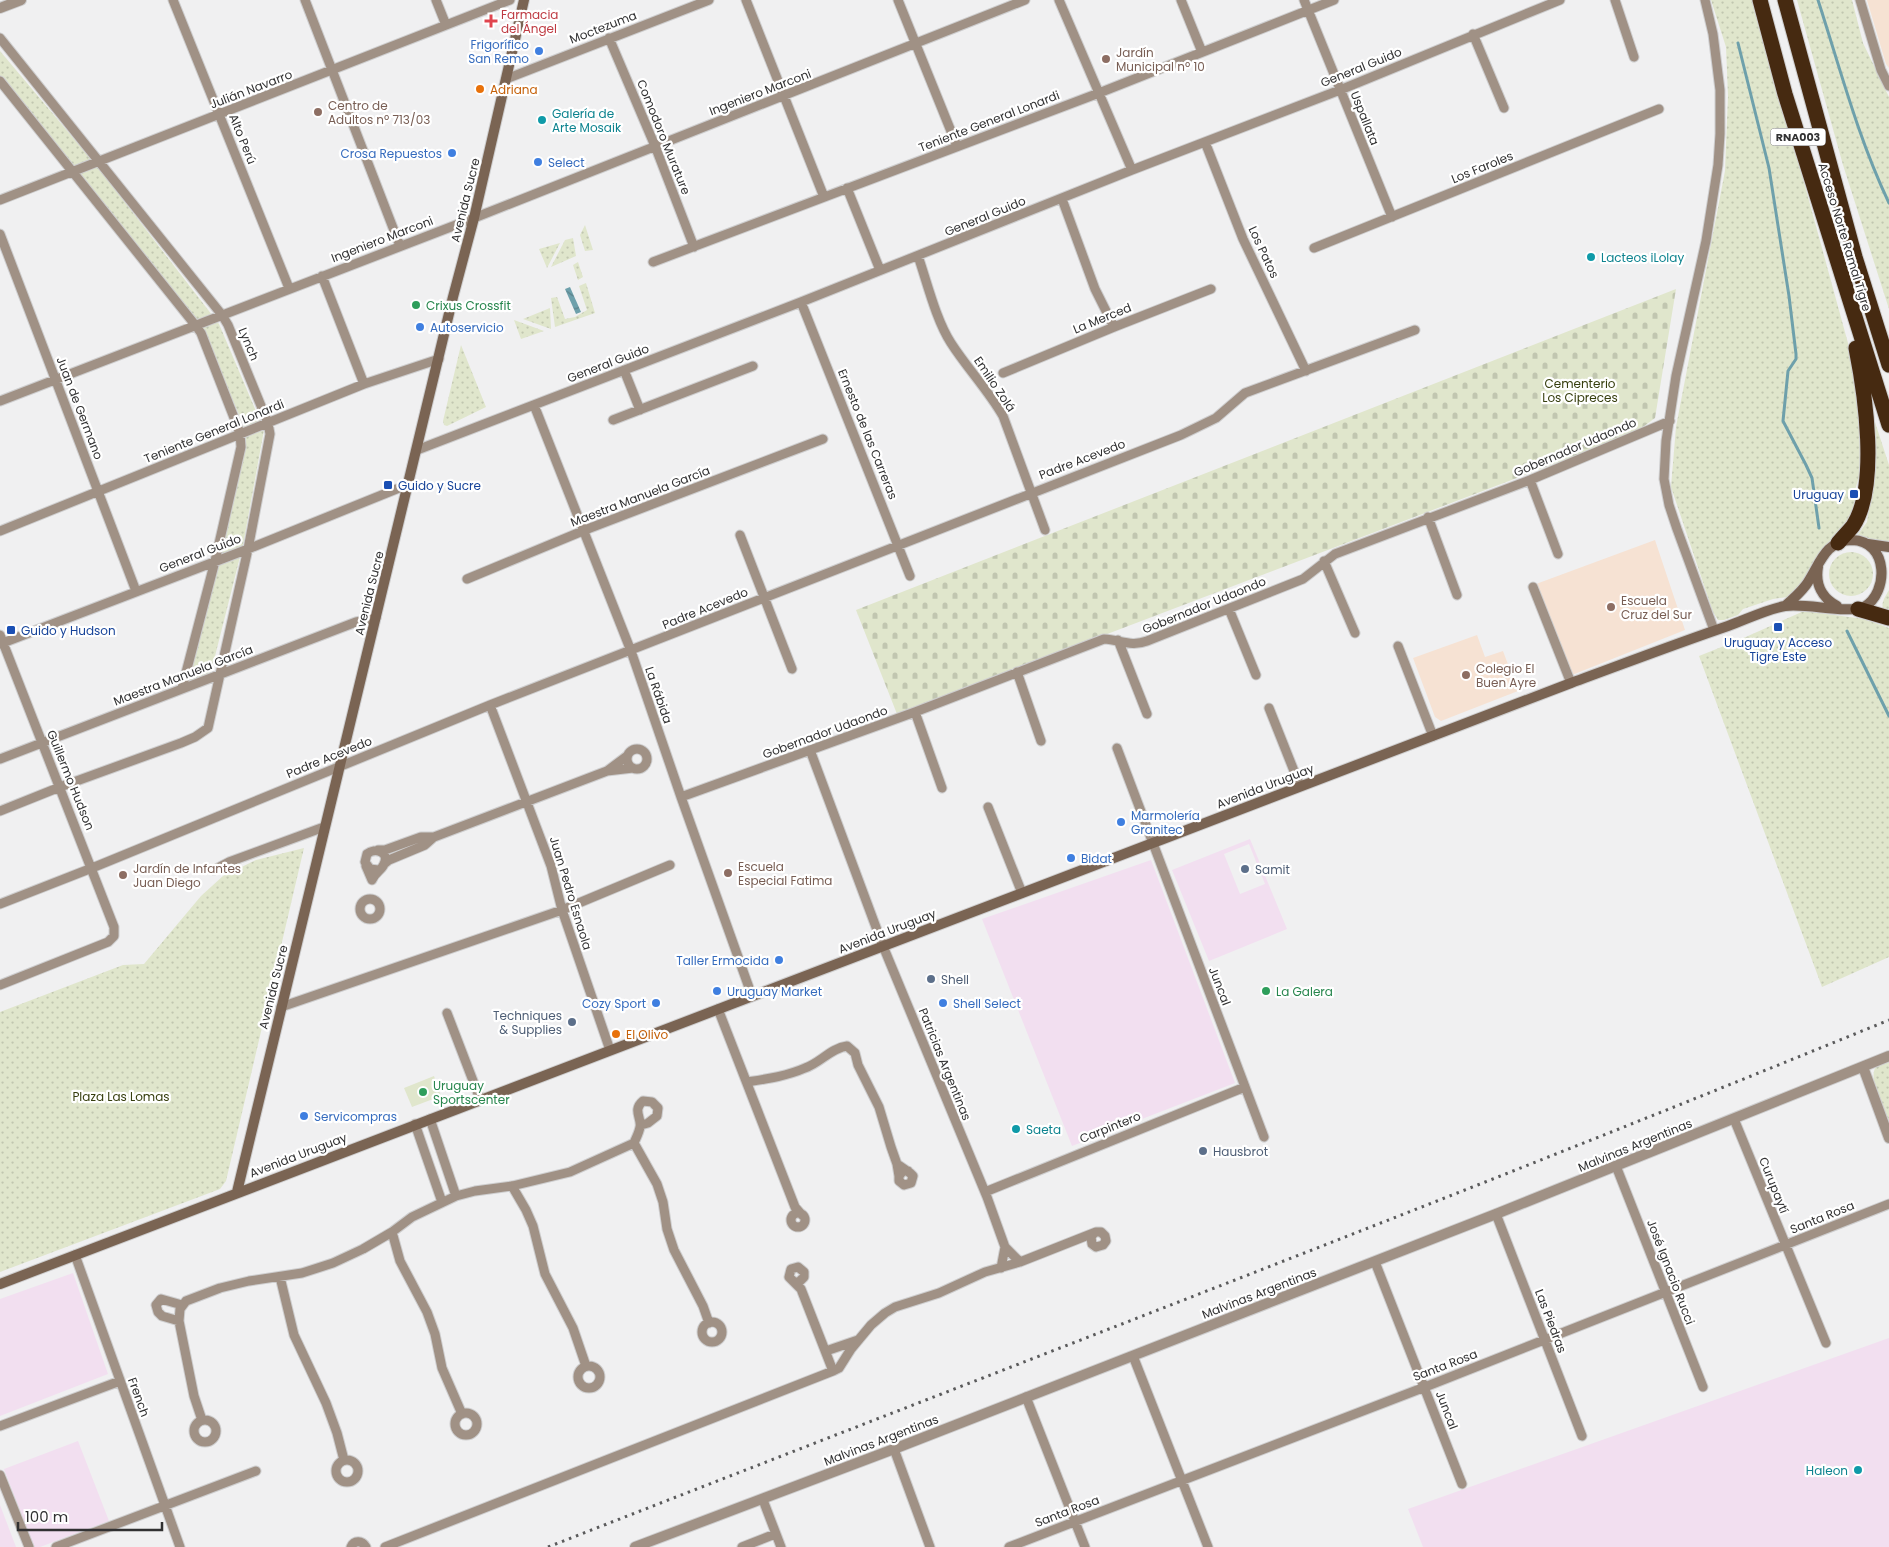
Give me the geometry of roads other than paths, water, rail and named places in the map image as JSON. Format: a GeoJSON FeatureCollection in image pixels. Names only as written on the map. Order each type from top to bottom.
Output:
{"type":"FeatureCollection","features":[{"type":"Feature","properties":{"kind":"highway","name":"Acceso Norte Ramal Tigre"},"geometry":{"type":"LineString","coordinates":[[1760,0],[1785,94],[1889,425]]}},
{"type":"Feature","properties":{"kind":"highway","name":"Acceso Norte Ramal Tigre"},"geometry":{"type":"LineString","coordinates":[[1785,0],[1855,257],[1889,365]]}},
{"type":"Feature","properties":{"kind":"highway"},"geometry":{"type":"LineString","coordinates":[[1855,257],[1882,328],[1889,341]]}},
{"type":"Feature","properties":{"kind":"highway"},"geometry":{"type":"LineString","coordinates":[[1838,543],[1853,525],[1858,513],[1864,497],[1867,467],[1866,413],[1861,374],[1840,274]]}},
{"type":"Feature","properties":{"kind":"highway"},"geometry":{"type":"LineString","coordinates":[[1858,609],[1889,618]]}},
{"type":"Feature","properties":{"kind":"main road","name":"Avenida Sucre"},"geometry":{"type":"LineString","coordinates":[[237,1192],[438,358],[474,218],[524,0]]}},
{"type":"Feature","properties":{"kind":"main road"},"geometry":{"type":"LineString","coordinates":[[1838,543],[1853,540],[1889,547]]}},
{"type":"Feature","properties":{"kind":"main road","name":"Avenida Uruguay"},"geometry":{"type":"LineString","coordinates":[[1785,606],[1806,585],[1825,552],[1838,543]]}},
{"type":"Feature","properties":{"kind":"main road"},"geometry":{"type":"LineString","coordinates":[[1858,609],[1877,599],[1887,577],[1882,559],[1867,544]]}},
{"type":"Feature","properties":{"kind":"main road"},"geometry":{"type":"LineString","coordinates":[[1818,566],[1817,581],[1823,596],[1835,606],[1842,608]]}},
{"type":"Feature","properties":{"kind":"main road","name":"Avenida Uruguay"},"geometry":{"type":"LineString","coordinates":[[0,1284],[1022,892],[1714,630],[1785,606],[1858,609]]}},
{"type":"Feature","properties":{"kind":"street"},"geometry":{"type":"LineString","coordinates":[[0,8],[21,0]]}},
{"type":"Feature","properties":{"kind":"street","name":"Alto Perú"},"geometry":{"type":"LineString","coordinates":[[173,0],[289,288]]}},
{"type":"Feature","properties":{"kind":"street"},"geometry":{"type":"LineString","coordinates":[[305,0],[400,246]]}},
{"type":"Feature","properties":{"kind":"street"},"geometry":{"type":"LineString","coordinates":[[436,0],[446,25]]}},
{"type":"Feature","properties":{"kind":"street","name":"Julián Navarro"},"geometry":{"type":"LineString","coordinates":[[0,200],[510,0]]}},
{"type":"Feature","properties":{"kind":"street","name":"Moctezuma"},"geometry":{"type":"LineString","coordinates":[[506,79],[709,0]]}},
{"type":"Feature","properties":{"kind":"street"},"geometry":{"type":"LineString","coordinates":[[746,0],[824,197]]}},
{"type":"Feature","properties":{"kind":"street"},"geometry":{"type":"LineString","coordinates":[[898,0],[914,44],[957,146]]}},
{"type":"Feature","properties":{"kind":"street","name":"Ingeniero Marconi"},"geometry":{"type":"LineString","coordinates":[[0,402],[783,97],[1024,0]]}},
{"type":"Feature","properties":{"kind":"street"},"geometry":{"type":"LineString","coordinates":[[1059,0],[1132,170]]}},
{"type":"Feature","properties":{"kind":"street"},"geometry":{"type":"LineString","coordinates":[[1181,0],[1202,52]]}},
{"type":"Feature","properties":{"kind":"street","name":"Uspallata"},"geometry":{"type":"LineString","coordinates":[[1304,0],[1392,217]]}},
{"type":"Feature","properties":{"kind":"street","name":"Teniente General Lonardi"},"geometry":{"type":"LineString","coordinates":[[653,262],[1099,93],[1334,0]]}},
{"type":"Feature","properties":{"kind":"street","name":"General Guido"},"geometry":{"type":"LineString","coordinates":[[417,450],[801,302],[1132,170],[1340,90],[1560,0]]}},
{"type":"Feature","properties":{"kind":"street"},"geometry":{"type":"LineString","coordinates":[[1615,0],[1634,58]]}},
{"type":"Feature","properties":{"kind":"street"},"geometry":{"type":"LineString","coordinates":[[1705,0],[1713,34],[1719,82],[1720,134],[1718,166],[1706,241],[1676,376],[1664,462],[1667,495],[1676,529],[1714,630]]}},
{"type":"Feature","properties":{"kind":"street"},"geometry":{"type":"LineString","coordinates":[[1860,0],[1881,70],[1889,86]]}},
{"type":"Feature","properties":{"kind":"street"},"geometry":{"type":"LineString","coordinates":[[1473,34],[1504,108]]}},
{"type":"Feature","properties":{"kind":"street","name":"Lynch"},"geometry":{"type":"LineString","coordinates":[[0,38],[222,315],[228,325],[268,422],[270,441],[208,728],[181,744],[60,787]]}},
{"type":"Feature","properties":{"kind":"street","name":"Comodoro Murature"},"geometry":{"type":"LineString","coordinates":[[609,38],[656,146],[694,247]]}},
{"type":"Feature","properties":{"kind":"street"},"geometry":{"type":"LineString","coordinates":[[0,81],[201,333],[240,434],[241,447],[215,561],[182,688]]}},
{"type":"Feature","properties":{"kind":"street","name":"Los Faroles"},"geometry":{"type":"LineString","coordinates":[[1314,248],[1659,109]]}},
{"type":"Feature","properties":{"kind":"street","name":"Los Patos"},"geometry":{"type":"LineString","coordinates":[[1205,142],[1243,239],[1306,370]]}},
{"type":"Feature","properties":{"kind":"street"},"geometry":{"type":"LineString","coordinates":[[847,188],[880,270]]}},
{"type":"Feature","properties":{"kind":"street"},"geometry":{"type":"LineString","coordinates":[[1062,199],[1095,289],[1114,326]]}},
{"type":"Feature","properties":{"kind":"street","name":"Juan de Germano"},"geometry":{"type":"LineString","coordinates":[[0,234],[136,591]]}},
{"type":"Feature","properties":{"kind":"street","name":"Emilio Zolá"},"geometry":{"type":"LineString","coordinates":[[918,256],[950,342],[994,400],[1003,416],[1045,530]]}},
{"type":"Feature","properties":{"kind":"street"},"geometry":{"type":"LineString","coordinates":[[322,276],[364,384]]}},
{"type":"Feature","properties":{"kind":"street","name":"La Merced"},"geometry":{"type":"LineString","coordinates":[[1003,373],[1114,326],[1211,289]]}},
{"type":"Feature","properties":{"kind":"street","name":"Ernesto de las Carreras"},"geometry":{"type":"LineString","coordinates":[[801,302],[910,576]]}},
{"type":"Feature","properties":{"kind":"street","name":"Padre Acevedo"},"geometry":{"type":"LineString","coordinates":[[0,904],[490,705],[1201,426],[1216,418],[1245,393],[1415,330]]}},
{"type":"Feature","properties":{"kind":"street","name":"Teniente General Lonardi"},"geometry":{"type":"LineString","coordinates":[[0,531],[364,384],[438,358]]}},
{"type":"Feature","properties":{"kind":"street"},"geometry":{"type":"LineString","coordinates":[[613,420],[753,366]]}},
{"type":"Feature","properties":{"kind":"street"},"geometry":{"type":"LineString","coordinates":[[624,370],[640,410]]}},
{"type":"Feature","properties":{"kind":"street","name":"La Rábida"},"geometry":{"type":"LineString","coordinates":[[534,405],[631,651],[680,797],[752,996]]}},
{"type":"Feature","properties":{"kind":"street","name":"Gobernador Udaondo"},"geometry":{"type":"LineString","coordinates":[[680,797],[915,712],[1104,639],[1118,640],[1137,645],[1304,579],[1335,554],[1530,480],[1670,421]]}},
{"type":"Feature","properties":{"kind":"street","name":"Maestra Manuela García"},"geometry":{"type":"LineString","coordinates":[[467,579],[584,530],[822,439]]}},
{"type":"Feature","properties":{"kind":"street"},"geometry":{"type":"LineString","coordinates":[[1530,480],[1558,554]]}},
{"type":"Feature","properties":{"kind":"street","name":"General Guido"},"geometry":{"type":"LineString","coordinates":[[1,641],[248,549],[409,484]]}},
{"type":"Feature","properties":{"kind":"street"},"geometry":{"type":"LineString","coordinates":[[1428,518],[1457,595]]}},
{"type":"Feature","properties":{"kind":"street"},"geometry":{"type":"LineString","coordinates":[[740,536],[792,669]]}},
{"type":"Feature","properties":{"kind":"street"},"geometry":{"type":"LineString","coordinates":[[1324,562],[1355,633]]}},
{"type":"Feature","properties":{"kind":"street"},"geometry":{"type":"LineString","coordinates":[[1533,587],[1571,683]]}},
{"type":"Feature","properties":{"kind":"street"},"geometry":{"type":"LineString","coordinates":[[1229,609],[1256,675]]}},
{"type":"Feature","properties":{"kind":"street","name":"Maestra Manuela García"},"geometry":{"type":"LineString","coordinates":[[0,758],[356,622],[376,618]]}},
{"type":"Feature","properties":{"kind":"street"},"geometry":{"type":"LineString","coordinates":[[1118,640],[1147,714]]}},
{"type":"Feature","properties":{"kind":"street","name":"Guillermo Hudson"},"geometry":{"type":"LineString","coordinates":[[0,985],[108,942],[114,936],[114,927],[92,868],[1,641]]}},
{"type":"Feature","properties":{"kind":"street"},"geometry":{"type":"LineString","coordinates":[[1398,646],[1433,736]]}},
{"type":"Feature","properties":{"kind":"street"},"geometry":{"type":"LineString","coordinates":[[1017,672],[1041,741]]}},
{"type":"Feature","properties":{"kind":"street","name":"Juan Pedro Esnaola"},"geometry":{"type":"LineString","coordinates":[[490,705],[551,866],[562,910],[610,1050]]}},
{"type":"Feature","properties":{"kind":"street"},"geometry":{"type":"LineString","coordinates":[[1269,708],[1300,786]]}},
{"type":"Feature","properties":{"kind":"street"},"geometry":{"type":"LineString","coordinates":[[915,712],[942,788]]}},
{"type":"Feature","properties":{"kind":"street"},"geometry":{"type":"LineString","coordinates":[[1118,748],[1152,843]]}},
{"type":"Feature","properties":{"kind":"street"},"geometry":{"type":"LineString","coordinates":[[378,850],[384,856],[381,867],[372,885],[365,900],[362,903],[360,910],[363,917],[367,919],[375,918],[380,908],[376,901],[372,885],[366,866],[365,857],[367,854],[374,850],[378,850],[385,850],[421,837],[434,837],[607,771],[640,769],[646,761],[645,754],[635,749],[607,771]]}},
{"type":"Feature","properties":{"kind":"street"},"geometry":{"type":"LineString","coordinates":[[810,750],[883,946]]}},
{"type":"Feature","properties":{"kind":"street"},"geometry":{"type":"LineString","coordinates":[[627,756],[628,763],[633,768]]}},
{"type":"Feature","properties":{"kind":"street"},"geometry":{"type":"LineString","coordinates":[[0,811],[60,787]]}},
{"type":"Feature","properties":{"kind":"street"},"geometry":{"type":"LineString","coordinates":[[988,807],[1022,892]]}},
{"type":"Feature","properties":{"kind":"street"},"geometry":{"type":"LineString","coordinates":[[214,870],[229,862],[324,827]]}},
{"type":"Feature","properties":{"kind":"street"},"geometry":{"type":"LineString","coordinates":[[366,866],[374,870],[389,860],[425,845],[434,837]]}},
{"type":"Feature","properties":{"kind":"street","name":"Juncal"},"geometry":{"type":"LineString","coordinates":[[1152,843],[1264,1137]]}},
{"type":"Feature","properties":{"kind":"street"},"geometry":{"type":"LineString","coordinates":[[281,1008],[562,910],[670,865]]}},
{"type":"Feature","properties":{"kind":"street"},"geometry":{"type":"LineString","coordinates":[[365,900],[376,901]]}},
{"type":"Feature","properties":{"kind":"street","name":"Patricias Argentinas"},"geometry":{"type":"LineString","coordinates":[[883,946],[985,1192],[1005,1247]]}},
{"type":"Feature","properties":{"kind":"street"},"geometry":{"type":"LineString","coordinates":[[718,1009],[797,1212]]}},
{"type":"Feature","properties":{"kind":"street"},"geometry":{"type":"LineString","coordinates":[[447,1014],[480,1099]]}},
{"type":"Feature","properties":{"kind":"street"},"geometry":{"type":"LineString","coordinates":[[747,1082],[798,1071],[818,1062],[836,1049],[847,1046],[855,1053],[858,1065],[880,1107],[897,1164],[899,1181],[902,1184],[909,1184],[913,1176],[897,1164]]}},
{"type":"Feature","properties":{"kind":"street","name":"Malvinas Argentinas"},"geometry":{"type":"LineString","coordinates":[[635,1547],[762,1500],[1375,1262],[1889,1056]]}},
{"type":"Feature","properties":{"kind":"street"},"geometry":{"type":"LineString","coordinates":[[1863,1067],[1889,1138]]}},
{"type":"Feature","properties":{"kind":"street","name":"Carpintero"},"geometry":{"type":"LineString","coordinates":[[985,1192],[1245,1087]]}},
{"type":"Feature","properties":{"kind":"street"},"geometry":{"type":"LineString","coordinates":[[430,1119],[456,1196]]}},
{"type":"Feature","properties":{"kind":"street","name":"Curupaytí"},"geometry":{"type":"LineString","coordinates":[[1734,1119],[1826,1343]]}},
{"type":"Feature","properties":{"kind":"street"},"geometry":{"type":"LineString","coordinates":[[415,1124],[442,1202]]}},
{"type":"Feature","properties":{"kind":"street"},"geometry":{"type":"LineString","coordinates":[[202,1420],[194,1396],[179,1321],[180,1309],[186,1301],[220,1288],[249,1281],[302,1273],[333,1263],[364,1249],[412,1217],[456,1196],[512,1186],[570,1172],[634,1143],[641,1125]]}},
{"type":"Feature","properties":{"kind":"street"},"geometry":{"type":"LineString","coordinates":[[634,1143],[657,1184],[663,1202],[667,1229],[674,1250],[700,1298],[709,1322]]}},
{"type":"Feature","properties":{"kind":"street","name":"José Ignacio Rucci"},"geometry":{"type":"LineString","coordinates":[[1616,1166],[1703,1387]]}},
{"type":"Feature","properties":{"kind":"street"},"geometry":{"type":"LineString","coordinates":[[899,1176],[904,1171],[908,1171]]}},
{"type":"Feature","properties":{"kind":"street"},"geometry":{"type":"LineString","coordinates":[[512,1186],[533,1226],[545,1274],[573,1328],[586,1366]]}},
{"type":"Feature","properties":{"kind":"street","name":"Santa Rosa"},"geometry":{"type":"LineString","coordinates":[[1009,1547],[1425,1387],[1889,1204]]}},
{"type":"Feature","properties":{"kind":"street","name":"Las Piedras"},"geometry":{"type":"LineString","coordinates":[[1496,1214],[1582,1436]]}},
{"type":"Feature","properties":{"kind":"street"},"geometry":{"type":"LineString","coordinates":[[392,1232],[400,1261],[427,1312],[435,1334],[442,1368],[462,1414]]}},
{"type":"Feature","properties":{"kind":"street"},"geometry":{"type":"LineString","coordinates":[[385,1547],[834,1371],[839,1368],[871,1325],[885,1313],[895,1308],[939,1293],[970,1278],[1020,1262],[1094,1233],[1101,1232],[1105,1236],[1106,1241],[1101,1246],[1096,1247],[1080,1239]]}},
{"type":"Feature","properties":{"kind":"street"},"geometry":{"type":"LineString","coordinates":[[1092,1244],[1091,1237],[1094,1233]]}},
{"type":"Feature","properties":{"kind":"street"},"geometry":{"type":"LineString","coordinates":[[1005,1247],[1020,1262]]}},
{"type":"Feature","properties":{"kind":"street"},"geometry":{"type":"LineString","coordinates":[[1001,1268],[1005,1247]]}},
{"type":"Feature","properties":{"kind":"street","name":"French"},"geometry":{"type":"LineString","coordinates":[[75,1255],[180,1547]]}},
{"type":"Feature","properties":{"kind":"street","name":"Juncal"},"geometry":{"type":"LineString","coordinates":[[1375,1262],[1462,1484]]}},
{"type":"Feature","properties":{"kind":"street"},"geometry":{"type":"LineString","coordinates":[[280,1277],[294,1335],[326,1403],[344,1460]]}},
{"type":"Feature","properties":{"kind":"street"},"geometry":{"type":"LineString","coordinates":[[798,1281],[834,1371]]}},
{"type":"Feature","properties":{"kind":"street"},"geometry":{"type":"LineString","coordinates":[[179,1321],[162,1316],[158,1312],[156,1305],[161,1299],[182,1305]]}},
{"type":"Feature","properties":{"kind":"street"},"geometry":{"type":"LineString","coordinates":[[826,1351],[858,1340]]}},
{"type":"Feature","properties":{"kind":"street"},"geometry":{"type":"LineString","coordinates":[[1133,1356],[1208,1547]]}},
{"type":"Feature","properties":{"kind":"street"},"geometry":{"type":"LineString","coordinates":[[0,1426],[120,1381]]}},
{"type":"Feature","properties":{"kind":"street"},"geometry":{"type":"LineString","coordinates":[[1026,1397],[1085,1547]]}},
{"type":"Feature","properties":{"kind":"street"},"geometry":{"type":"LineString","coordinates":[[894,1449],[930,1547]]}},
{"type":"Feature","properties":{"kind":"street"},"geometry":{"type":"LineString","coordinates":[[56,1547],[256,1470]]}},
{"type":"Feature","properties":{"kind":"street"},"geometry":{"type":"LineString","coordinates":[[0,1475],[29,1547]]}},
{"type":"Feature","properties":{"kind":"street"},"geometry":{"type":"LineString","coordinates":[[762,1500],[781,1547]]}},
{"type":"Feature","properties":{"kind":"street"},"geometry":{"type":"LineString","coordinates":[[742,1547],[776,1534]]}},
{"type":"Feature","properties":{"kind":"street"},"geometry":{"type":"LineString","coordinates":[[350,1547],[358,1541],[364,1543],[366,1547]]}},
{"type":"Feature","properties":{"kind":"water"},"geometry":{"type":"Polygon","coordinates":[[[570,287],[581,312],[576,314],[565,289],[570,287]]]}},
{"type":"Feature","properties":{"kind":"waterway"},"geometry":{"type":"LineString","coordinates":[[1818,0],[1859,128],[1889,203]]}},
{"type":"Feature","properties":{"kind":"waterway"},"geometry":{"type":"LineString","coordinates":[[1738,43],[1769,168],[1796,354],[1796,359],[1788,371],[1783,421],[1812,478],[1819,528]]}},
{"type":"Feature","properties":{"kind":"waterway"},"geometry":{"type":"LineString","coordinates":[[1847,631],[1889,716]]}},
{"type":"Feature","properties":{"kind":"railway"},"geometry":{"type":"LineString","coordinates":[[548,1547],[1555,1155],[1889,1020]]}},
{"type":"Feature","properties":{"kind":"place","name":"Farmacia del Ángel"},"geometry":{"type":"Point","coordinates":[491,21]}},
{"type":"Feature","properties":{"kind":"place","name":"Frigorífico San Remo"},"geometry":{"type":"Point","coordinates":[539,51]}},
{"type":"Feature","properties":{"kind":"place","name":"Jardín Municipal nº 10"},"geometry":{"type":"Point","coordinates":[1106,59]}},
{"type":"Feature","properties":{"kind":"place","name":"Adriana"},"geometry":{"type":"Point","coordinates":[480,89]}},
{"type":"Feature","properties":{"kind":"place","name":"Centro de Adultos nº 713/03"},"geometry":{"type":"Point","coordinates":[318,112]}},
{"type":"Feature","properties":{"kind":"place","name":"Galería de Arte Mosaik"},"geometry":{"type":"Point","coordinates":[542,120]}},
{"type":"Feature","properties":{"kind":"place","name":"Crosa Repuestos"},"geometry":{"type":"Point","coordinates":[452,153]}},
{"type":"Feature","properties":{"kind":"place","name":"Select"},"geometry":{"type":"Point","coordinates":[538,162]}},
{"type":"Feature","properties":{"kind":"place","name":"Lacteos iLolay"},"geometry":{"type":"Point","coordinates":[1591,257]}},
{"type":"Feature","properties":{"kind":"place","name":"Crixus Crossfit"},"geometry":{"type":"Point","coordinates":[416,305]}},
{"type":"Feature","properties":{"kind":"place","name":"Autoservicio"},"geometry":{"type":"Point","coordinates":[420,327]}},
{"type":"Feature","properties":{"kind":"place","name":"Guido y Sucre"},"geometry":{"type":"Point","coordinates":[388,485]}},
{"type":"Feature","properties":{"kind":"place","name":"Uruguay"},"geometry":{"type":"Point","coordinates":[1854,494]}},
{"type":"Feature","properties":{"kind":"place","name":"Escuela Cruz del Sur"},"geometry":{"type":"Point","coordinates":[1611,607]}},
{"type":"Feature","properties":{"kind":"place","name":"Uruguay y Acceso Tigre Este"},"geometry":{"type":"Point","coordinates":[1778,627]}},
{"type":"Feature","properties":{"kind":"place","name":"Guido y Hudson"},"geometry":{"type":"Point","coordinates":[11,630]}},
{"type":"Feature","properties":{"kind":"place","name":"Colegio El Buen Ayre"},"geometry":{"type":"Point","coordinates":[1466,675]}},
{"type":"Feature","properties":{"kind":"place","name":"Marmolería Granitec"},"geometry":{"type":"Point","coordinates":[1121,822]}},
{"type":"Feature","properties":{"kind":"place","name":"Bidat"},"geometry":{"type":"Point","coordinates":[1071,858]}},
{"type":"Feature","properties":{"kind":"place","name":"Samit"},"geometry":{"type":"Point","coordinates":[1245,869]}},
{"type":"Feature","properties":{"kind":"place","name":"Escuela Especial Fatima"},"geometry":{"type":"Point","coordinates":[728,873]}},
{"type":"Feature","properties":{"kind":"place","name":"Jardín de Infantes Juan Diego"},"geometry":{"type":"Point","coordinates":[123,875]}},
{"type":"Feature","properties":{"kind":"place","name":"Taller Ermocida"},"geometry":{"type":"Point","coordinates":[779,960]}},
{"type":"Feature","properties":{"kind":"place","name":"Shell"},"geometry":{"type":"Point","coordinates":[931,979]}},
{"type":"Feature","properties":{"kind":"place","name":"Uruguay Market"},"geometry":{"type":"Point","coordinates":[717,991]}},
{"type":"Feature","properties":{"kind":"place","name":"La Galera"},"geometry":{"type":"Point","coordinates":[1266,991]}},
{"type":"Feature","properties":{"kind":"place","name":"Cozy Sport"},"geometry":{"type":"Point","coordinates":[656,1003]}},
{"type":"Feature","properties":{"kind":"place","name":"Shell Select"},"geometry":{"type":"Point","coordinates":[943,1003]}},
{"type":"Feature","properties":{"kind":"place","name":"Techniques & Supplies"},"geometry":{"type":"Point","coordinates":[572,1022]}},
{"type":"Feature","properties":{"kind":"place","name":"El Olivo"},"geometry":{"type":"Point","coordinates":[616,1034]}},
{"type":"Feature","properties":{"kind":"place","name":"Uruguay Sportscenter"},"geometry":{"type":"Point","coordinates":[423,1092]}},
{"type":"Feature","properties":{"kind":"place","name":"Servicompras"},"geometry":{"type":"Point","coordinates":[304,1116]}},
{"type":"Feature","properties":{"kind":"place","name":"Saeta"},"geometry":{"type":"Point","coordinates":[1016,1129]}},
{"type":"Feature","properties":{"kind":"place","name":"Hausbrot"},"geometry":{"type":"Point","coordinates":[1203,1151]}},
{"type":"Feature","properties":{"kind":"place","name":"Haleon"},"geometry":{"type":"Point","coordinates":[1858,1470]}},
{"type":"Feature","properties":{"kind":"park label","name":"Cementerio Los Cipreces"},"geometry":{"type":"Point","coordinates":[1580,390]}},
{"type":"Feature","properties":{"kind":"park label","name":"Plaza Las Lomas"},"geometry":{"type":"Point","coordinates":[121,1096]}}]}
